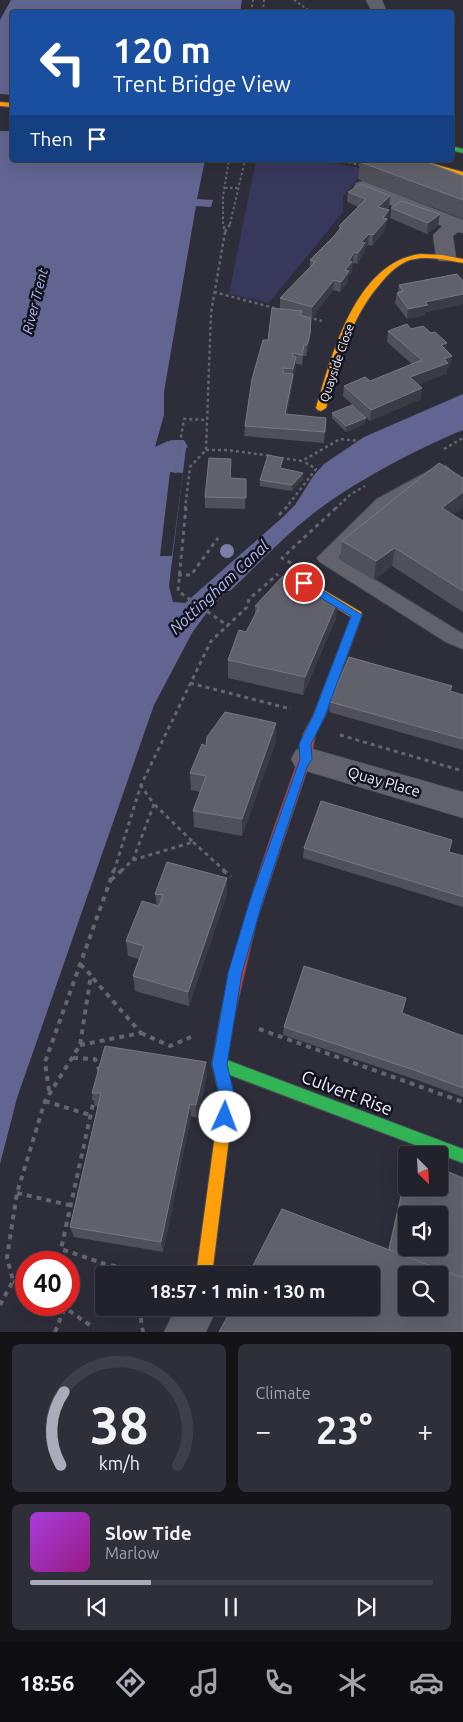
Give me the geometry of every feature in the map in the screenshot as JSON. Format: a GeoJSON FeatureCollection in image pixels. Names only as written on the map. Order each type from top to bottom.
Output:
{"type":"FeatureCollection","features":[{"type":"Feature","properties":{"kind":"street"},"geometry":{"type":"LineString","coordinates":[[418,162],[463,174]]}},
{"type":"Feature","properties":{"kind":"street","name":"Quayside Close"},"geometry":{"type":"LineString","coordinates":[[363,187],[459,225]]}},
{"type":"Feature","properties":{"kind":"street","name":"Quayside Close"},"geometry":{"type":"LineString","coordinates":[[321,408],[346,327],[370,292],[391,266],[406,259],[454,259],[443,235],[459,225]]}},
{"type":"Feature","properties":{"kind":"street"},"geometry":{"type":"LineString","coordinates":[[205,1266],[227,1098],[219,1064],[235,973],[256,900],[302,765],[306,759],[305,744],[319,716],[357,615],[304,583]]}},
{"type":"Feature","properties":{"kind":"street","name":"Quay Place"},"geometry":{"type":"LineString","coordinates":[[306,759],[463,805]]}},
{"type":"Feature","properties":{"kind":"street","name":"Culvert Rise"},"geometry":{"type":"LineString","coordinates":[[219,1064],[463,1156]]}},
{"type":"Feature","properties":{"kind":"street"},"geometry":{"type":"LineString","coordinates":[[184,1332],[193,1316]]}},
{"type":"Feature","properties":{"kind":"lane"},"geometry":{"type":"LineString","coordinates":[[463,491],[440,470],[382,503],[326,558],[463,642]]}},
{"type":"Feature","properties":{"kind":"path"},"geometry":{"type":"LineString","coordinates":[[294,0],[309,10]]}},
{"type":"Feature","properties":{"kind":"path"},"geometry":{"type":"LineString","coordinates":[[225,232],[223,225],[229,162]]}},
{"type":"Feature","properties":{"kind":"path"},"geometry":{"type":"LineString","coordinates":[[50,1092],[45,1062],[111,880],[141,785],[211,641],[228,626],[178,591],[178,575],[190,467],[206,450],[209,410],[206,385],[214,292],[225,232],[232,222],[244,162]]}},
{"type":"Feature","properties":{"kind":"path"},"geometry":{"type":"LineString","coordinates":[[348,162],[362,165]]}},
{"type":"Feature","properties":{"kind":"path"},"geometry":{"type":"LineString","coordinates":[[225,188],[238,188]]}},
{"type":"Feature","properties":{"kind":"path"},"geometry":{"type":"LineString","coordinates":[[214,292],[278,309]]}},
{"type":"Feature","properties":{"kind":"path"},"geometry":{"type":"LineString","coordinates":[[306,317],[346,327]]}},
{"type":"Feature","properties":{"kind":"path"},"geometry":{"type":"LineString","coordinates":[[175,473],[184,419],[207,420]]}},
{"type":"Feature","properties":{"kind":"path"},"geometry":{"type":"LineString","coordinates":[[302,461],[340,438],[358,440]]}},
{"type":"Feature","properties":{"kind":"path"},"geometry":{"type":"LineString","coordinates":[[206,450],[227,450],[302,461],[316,469],[289,505],[279,515]]}},
{"type":"Feature","properties":{"kind":"path"},"geometry":{"type":"LineString","coordinates":[[291,563],[282,558],[351,494],[366,485]]}},
{"type":"Feature","properties":{"kind":"path"},"geometry":{"type":"LineString","coordinates":[[178,575],[192,575],[218,538]]}},
{"type":"Feature","properties":{"kind":"path"},"geometry":{"type":"LineString","coordinates":[[141,785],[154,804],[256,900]]}},
{"type":"Feature","properties":{"kind":"path"},"geometry":{"type":"LineString","coordinates":[[133,860],[154,804]]}},
{"type":"Feature","properties":{"kind":"path"},"geometry":{"type":"LineString","coordinates":[[111,880],[133,860],[193,842]]}},
{"type":"Feature","properties":{"kind":"path"},"geometry":{"type":"LineString","coordinates":[[80,964],[140,1032],[170,1046]]}},
{"type":"Feature","properties":{"kind":"path"},"geometry":{"type":"LineString","coordinates":[[0,1305],[13,1281],[8,1257],[17,1193],[45,1101],[80,1045],[91,976]]}},
{"type":"Feature","properties":{"kind":"path"},"geometry":{"type":"LineString","coordinates":[[256,1028],[463,1102]]}},
{"type":"Feature","properties":{"kind":"path"},"geometry":{"type":"LineString","coordinates":[[80,1045],[140,1032]]}},
{"type":"Feature","properties":{"kind":"path"},"geometry":{"type":"LineString","coordinates":[[72,1058],[95,1059],[100,1073],[98,1082]]}},
{"type":"Feature","properties":{"kind":"path"},"geometry":{"type":"LineString","coordinates":[[96,1090],[69,1205],[61,1249],[115,1266]]}},
{"type":"Feature","properties":{"kind":"path"},"geometry":{"type":"LineString","coordinates":[[45,1101],[90,1115]]}},
{"type":"Feature","properties":{"kind":"path"},"geometry":{"type":"LineString","coordinates":[[17,1193],[69,1205]]}},
{"type":"Feature","properties":{"kind":"path"},"geometry":{"type":"LineString","coordinates":[[55,1332],[60,1316]]}},
{"type":"Feature","properties":{"kind":"path"},"geometry":{"type":"LineString","coordinates":[[77,1316],[94,1328]]}},
{"type":"Feature","properties":{"kind":"path"},"geometry":{"type":"LineString","coordinates":[[140,1316],[142,1332]]}},
{"type":"Feature","properties":{"kind":"shaded area"},"geometry":{"type":"Polygon","coordinates":[[[256,162],[327,162],[365,169],[343,197],[343,212],[269,303],[229,294],[256,162]]]}},
{"type":"Feature","properties":{"kind":"water"},"geometry":{"type":"Polygon","coordinates":[[[11,0],[242,0],[240,10],[10,10],[10,162],[205,162],[197,199],[213,200],[211,207],[196,206],[164,392],[164,415],[155,447],[169,441],[184,440],[188,447],[186,448],[169,586],[173,602],[185,603],[295,505],[314,475],[324,464],[364,437],[463,394],[463,430],[380,470],[320,508],[285,538],[230,591],[227,591],[211,607],[192,633],[154,705],[17,1098],[0,1164],[0,20],[11,0]]]}},
{"type":"Feature","properties":{"kind":"pier"},"geometry":{"type":"Polygon","coordinates":[[[0,94],[10,95],[10,131],[0,131],[0,94]]]}},
{"type":"Feature","properties":{"kind":"pier"},"geometry":{"type":"Polygon","coordinates":[[[170,472],[183,473],[172,556],[160,556],[170,472]]]}},
{"type":"Feature","properties":{"kind":"building"},"geometry":{"type":"Polygon","coordinates":[[[360,162],[426,162],[463,176],[463,200],[360,162]]]}},
{"type":"Feature","properties":{"kind":"building"},"geometry":{"type":"Polygon","coordinates":[[[361,184],[390,196],[378,207],[389,210],[383,218],[387,219],[373,235],[369,234],[361,242],[365,243],[358,253],[354,252],[349,261],[352,262],[345,270],[349,271],[341,282],[334,280],[312,307],[280,298],[315,262],[310,260],[335,235],[341,227],[339,226],[366,199],[348,192],[361,184]]]}},
{"type":"Feature","properties":{"kind":"building"},"geometry":{"type":"Polygon","coordinates":[[[401,201],[440,214],[428,223],[391,208],[401,201]]]}},
{"type":"Feature","properties":{"kind":"building"},"geometry":{"type":"Polygon","coordinates":[[[457,274],[463,281],[463,294],[425,302],[428,305],[408,309],[397,293],[403,291],[399,285],[457,274]]]}},
{"type":"Feature","properties":{"kind":"building"},"geometry":{"type":"Polygon","coordinates":[[[272,308],[302,311],[300,315],[311,318],[310,334],[307,345],[304,345],[302,355],[293,353],[292,356],[296,357],[293,369],[283,368],[283,373],[293,374],[285,414],[326,418],[325,432],[245,426],[252,379],[263,340],[268,340],[272,308]]]}},
{"type":"Feature","properties":{"kind":"building"},"geometry":{"type":"Polygon","coordinates":[[[407,324],[411,329],[423,326],[431,333],[435,332],[447,343],[441,345],[452,356],[444,359],[448,363],[410,377],[422,388],[371,410],[344,386],[365,377],[370,381],[422,360],[388,331],[407,324]]]}},
{"type":"Feature","properties":{"kind":"building"},"geometry":{"type":"Polygon","coordinates":[[[352,405],[366,418],[346,426],[332,413],[352,405]]]}},
{"type":"Feature","properties":{"kind":"building"},"geometry":{"type":"Polygon","coordinates":[[[268,455],[283,458],[280,468],[303,473],[292,485],[260,480],[268,455]]]}},
{"type":"Feature","properties":{"kind":"building"},"geometry":{"type":"Polygon","coordinates":[[[209,458],[231,459],[230,478],[246,479],[246,498],[205,497],[209,458]]]}},
{"type":"Feature","properties":{"kind":"building"},"geometry":{"type":"Polygon","coordinates":[[[439,463],[463,478],[463,492],[442,508],[463,521],[463,591],[395,548],[376,561],[342,541],[439,463]]]}},
{"type":"Feature","properties":{"kind":"building"},"geometry":{"type":"Polygon","coordinates":[[[283,576],[307,584],[305,591],[338,600],[305,677],[228,660],[239,630],[246,632],[259,607],[255,606],[283,576]]]}},
{"type":"Feature","properties":{"kind":"building"},"geometry":{"type":"Polygon","coordinates":[[[349,657],[452,686],[450,691],[463,695],[463,739],[330,702],[349,657]]]}},
{"type":"Feature","properties":{"kind":"building"},"geometry":{"type":"Polygon","coordinates":[[[225,712],[276,723],[242,819],[193,811],[206,776],[190,773],[202,744],[206,746],[207,737],[225,712]]]}},
{"type":"Feature","properties":{"kind":"building"},"geometry":{"type":"Polygon","coordinates":[[[321,801],[452,840],[449,852],[463,856],[463,897],[304,848],[321,801]]]}},
{"type":"Feature","properties":{"kind":"building"},"geometry":{"type":"Polygon","coordinates":[[[167,862],[227,878],[188,992],[133,976],[144,946],[126,941],[142,901],[159,906],[163,895],[155,894],[167,862]]]}},
{"type":"Feature","properties":{"kind":"building"},"geometry":{"type":"Polygon","coordinates":[[[304,966],[406,998],[402,1013],[463,1036],[463,1088],[284,1027],[304,966]]]}},
{"type":"Feature","properties":{"kind":"building"},"geometry":{"type":"Polygon","coordinates":[[[105,1046],[206,1062],[196,1105],[190,1104],[161,1242],[70,1227],[101,1093],[92,1093],[105,1046]]]}},
{"type":"Feature","properties":{"kind":"building"},"geometry":{"type":"Polygon","coordinates":[[[448,1172],[463,1178],[463,1278],[448,1272],[448,1266],[431,1266],[405,1256],[448,1256],[448,1206],[399,1206],[401,1196],[448,1196],[448,1172]]]}},
{"type":"Feature","properties":{"kind":"building"},"geometry":{"type":"Polygon","coordinates":[[[282,1209],[398,1253],[398,1256],[405,1256],[432,1266],[398,1266],[398,1316],[448,1316],[448,1272],[463,1278],[463,1332],[219,1332],[228,1316],[380,1316],[380,1266],[253,1266],[282,1209]]]}},
{"type":"Feature","properties":{"kind":"building"},"geometry":{"type":"Polygon","coordinates":[[[398,1210],[398,1253],[389,1250],[398,1210]]]}},
{"type":"Feature","properties":{"kind":"traffic: fast"},"geometry":{"type":"LineString","coordinates":[[454,149],[463,151]]}},
{"type":"Feature","properties":{"kind":"traffic: fast"},"geometry":{"type":"LineString","coordinates":[[219,1064],[463,1156]]}},
{"type":"Feature","properties":{"kind":"traffic: slow"},"geometry":{"type":"LineString","coordinates":[[0,104],[10,105]]}},
{"type":"Feature","properties":{"kind":"traffic: slow"},"geometry":{"type":"LineString","coordinates":[[418,162],[463,174]]}},
{"type":"Feature","properties":{"kind":"traffic: slow"},"geometry":{"type":"LineString","coordinates":[[321,408],[347,327],[357,309],[380,278],[398,263],[413,257],[435,256],[463,261]]}},
{"type":"Feature","properties":{"kind":"traffic: slow"},"geometry":{"type":"LineString","coordinates":[[305,583],[357,615],[319,716],[309,735]]}},
{"type":"Feature","properties":{"kind":"traffic: slow"},"geometry":{"type":"LineString","coordinates":[[205,1266],[227,1098],[219,1064],[228,1013]]}},
{"type":"Feature","properties":{"kind":"traffic: jam"},"geometry":{"type":"LineString","coordinates":[[228,1013],[234,981],[251,919],[270,857],[304,762],[309,735]]}},
{"type":"Feature","properties":{"kind":"route"},"geometry":{"type":"LineString","coordinates":[[225,1117],[227,1098],[219,1064],[235,973],[256,900],[302,765],[306,759],[305,744],[319,716],[357,615],[304,583]]}},
{"type":"Feature","properties":{"kind":"water label","name":"River Trent"},"geometry":{"type":"Point","coordinates":[35,301]}},
{"type":"Feature","properties":{"kind":"water label","name":"Nottingham Canal"},"geometry":{"type":"Point","coordinates":[219,587]}}]}
